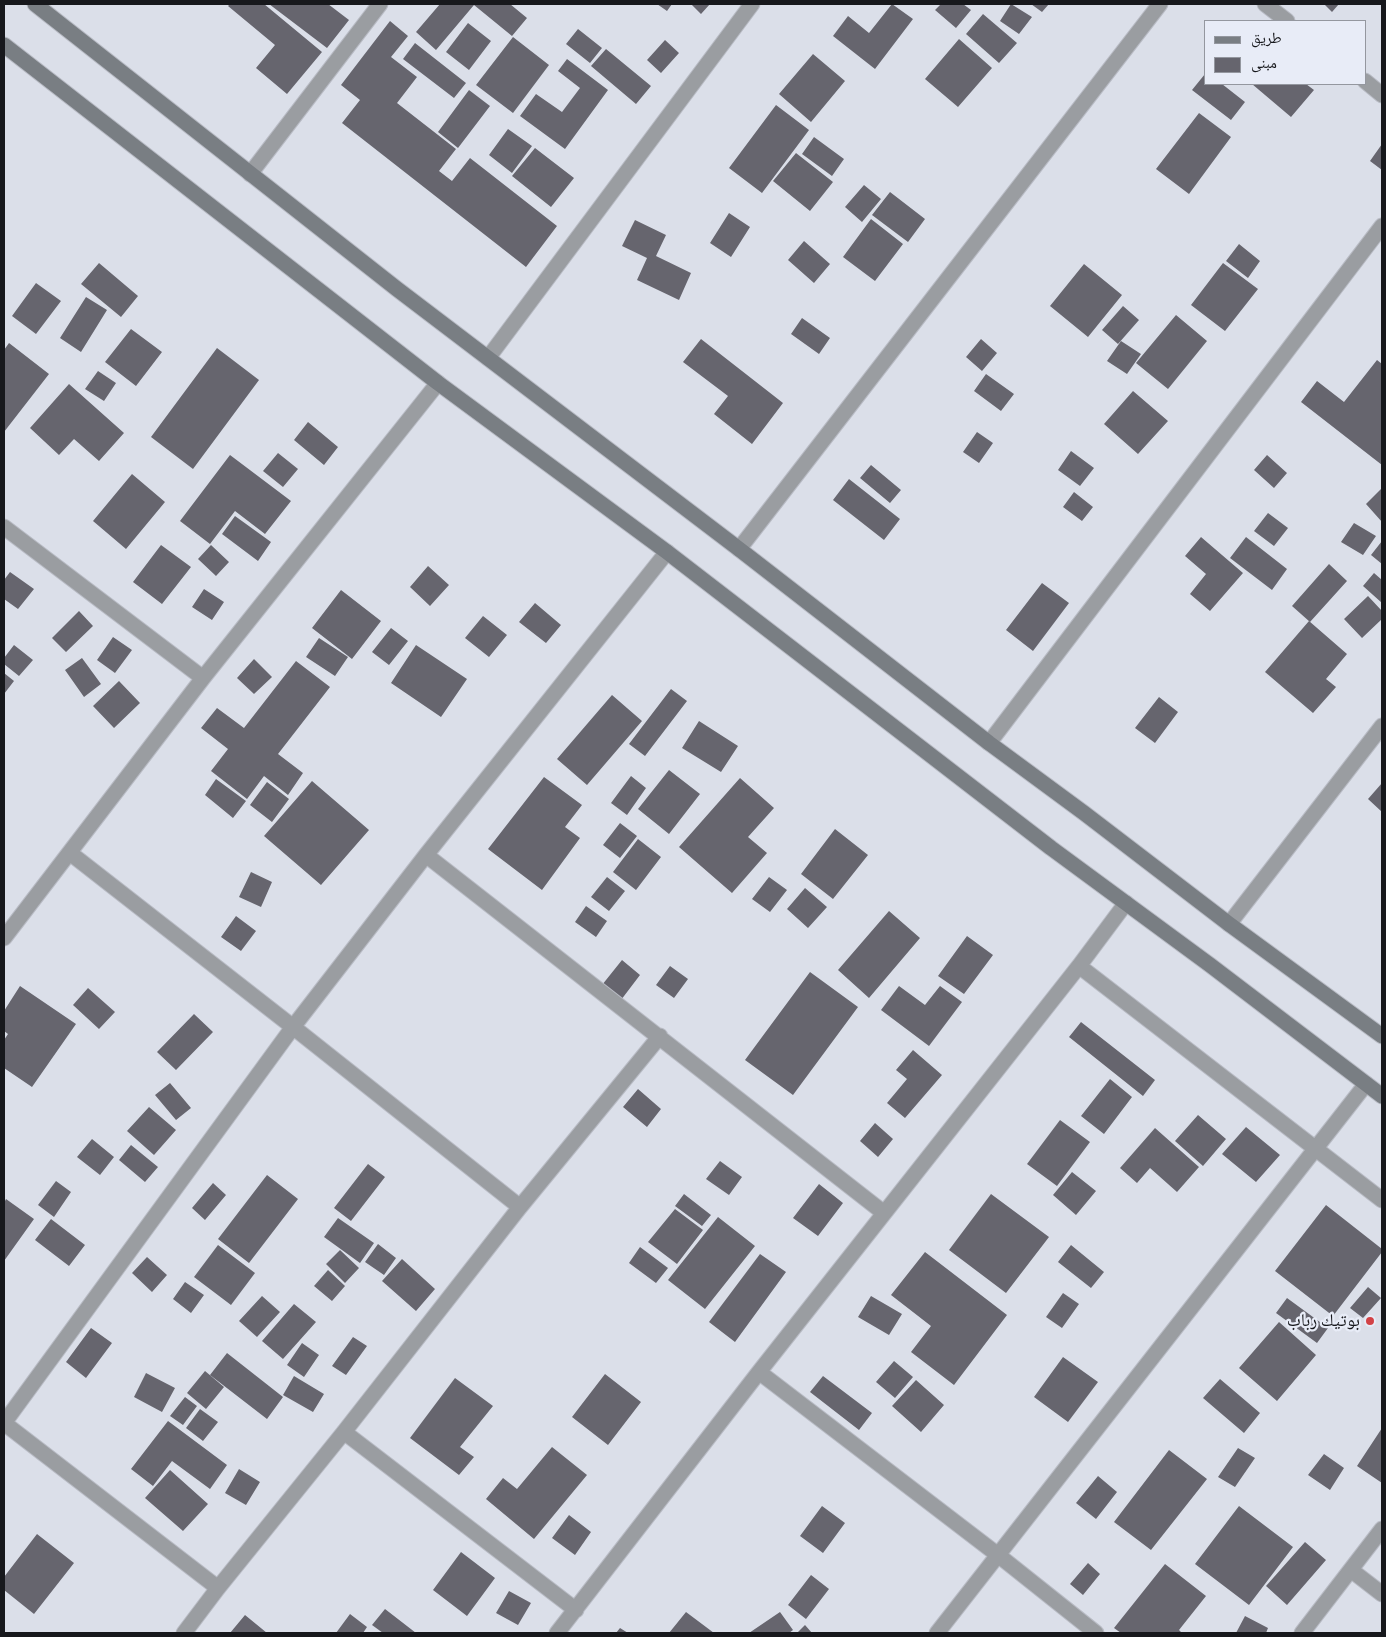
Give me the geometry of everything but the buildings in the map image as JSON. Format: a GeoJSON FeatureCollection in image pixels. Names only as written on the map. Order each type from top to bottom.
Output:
{"type":"FeatureCollection","features":[{"type":"Feature","properties":{"kind":"main road"},"geometry":{"type":"LineString","coordinates":[[35,4],[396,289],[739,549],[989,743],[1382,1036]]}},
{"type":"Feature","properties":{"kind":"main road"},"geometry":{"type":"LineString","coordinates":[[4,45],[438,383],[667,552],[1035,836],[1382,1096]]}},
{"type":"Feature","properties":{"kind":"street"},"geometry":{"type":"LineString","coordinates":[[250,174],[380,4]]}},
{"type":"Feature","properties":{"kind":"street"},"geometry":{"type":"LineString","coordinates":[[488,358],[752,4]]}},
{"type":"Feature","properties":{"kind":"street"},"geometry":{"type":"LineString","coordinates":[[739,549],[1160,4]]}},
{"type":"Feature","properties":{"kind":"street"},"geometry":{"type":"LineString","coordinates":[[1265,4],[1286,20]]}},
{"type":"Feature","properties":{"kind":"street"},"geometry":{"type":"LineString","coordinates":[[1366,82],[1382,94]]}},
{"type":"Feature","properties":{"kind":"street"},"geometry":{"type":"LineString","coordinates":[[989,743],[1382,226]]}},
{"type":"Feature","properties":{"kind":"street"},"geometry":{"type":"LineString","coordinates":[[4,938],[203,678],[438,383]]}},
{"type":"Feature","properties":{"kind":"street"},"geometry":{"type":"LineString","coordinates":[[4,527],[203,678]]}},
{"type":"Feature","properties":{"kind":"street"},"geometry":{"type":"LineString","coordinates":[[218,1588],[4,1423],[293,1027],[426,855],[667,552]]}},
{"type":"Feature","properties":{"kind":"street"},"geometry":{"type":"LineString","coordinates":[[1230,924],[1382,726]]}},
{"type":"Feature","properties":{"kind":"street"},"geometry":{"type":"LineString","coordinates":[[70,853],[520,1207]]}},
{"type":"Feature","properties":{"kind":"street"},"geometry":{"type":"LineString","coordinates":[[426,855],[660,1036],[884,1213]]}},
{"type":"Feature","properties":{"kind":"street"},"geometry":{"type":"LineString","coordinates":[[557,1633],[759,1372],[1079,966],[1126,903]]}},
{"type":"Feature","properties":{"kind":"street"},"geometry":{"type":"LineString","coordinates":[[1079,966],[1382,1200]]}},
{"type":"Feature","properties":{"kind":"street"},"geometry":{"type":"LineString","coordinates":[[184,1633],[520,1207],[660,1036]]}},
{"type":"Feature","properties":{"kind":"street"},"geometry":{"type":"LineString","coordinates":[[937,1633],[1366,1084]]}},
{"type":"Feature","properties":{"kind":"street"},"geometry":{"type":"LineString","coordinates":[[759,1372],[998,1555],[1096,1633]]}},
{"type":"Feature","properties":{"kind":"street"},"geometry":{"type":"LineString","coordinates":[[344,1432],[576,1610]]}},
{"type":"Feature","properties":{"kind":"street"},"geometry":{"type":"LineString","coordinates":[[1302,1633],[1382,1529]]}},
{"type":"Feature","properties":{"kind":"street"},"geometry":{"type":"LineString","coordinates":[[1351,1570],[1382,1594]]}},
{"type":"Feature","properties":{"kind":"place","name":"بوتيك رباب"},"geometry":{"type":"Point","coordinates":[1370,1321]}}]}
